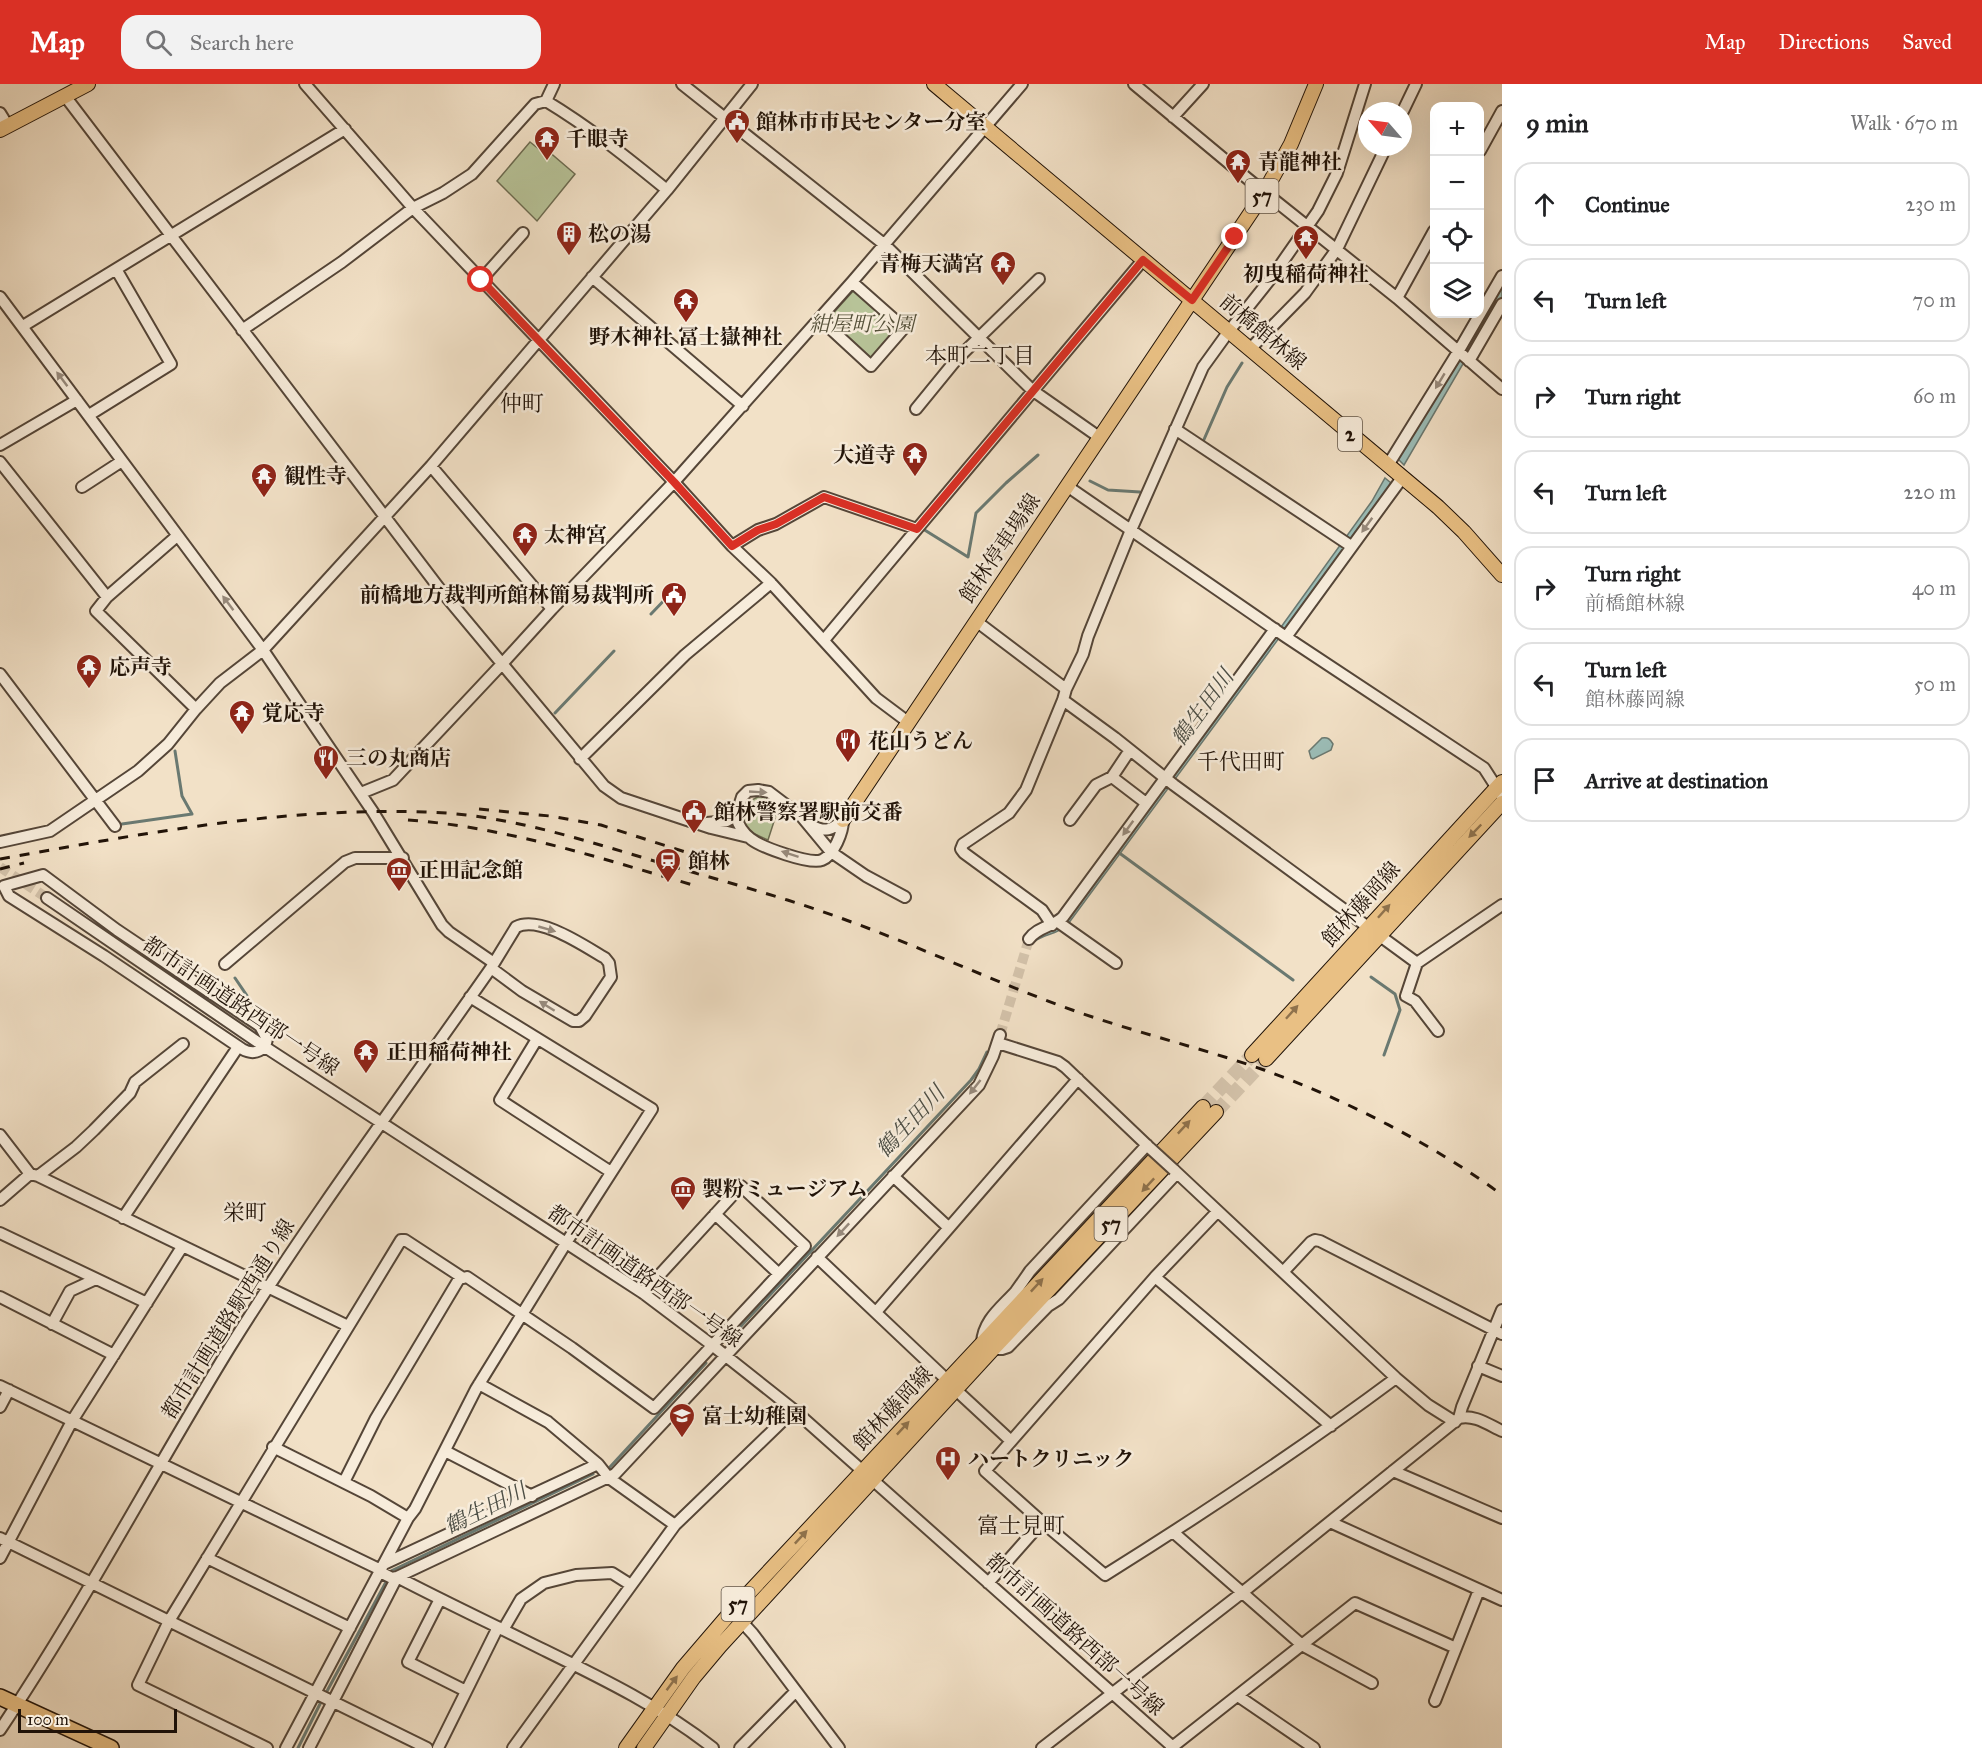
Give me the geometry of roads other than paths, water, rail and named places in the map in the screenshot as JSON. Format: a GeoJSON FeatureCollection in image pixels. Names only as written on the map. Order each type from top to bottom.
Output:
{"type":"FeatureCollection","features":[{"type":"Feature","properties":{"kind":"highway"},"geometry":{"type":"LineString","coordinates":[[0,1696],[111,1748]]}},
{"type":"Feature","properties":{"kind":"main road"},"geometry":{"type":"LineString","coordinates":[[4,128],[88,84]]}},
{"type":"Feature","properties":{"kind":"main road","name":"前橋館林線"},"geometry":{"type":"LineString","coordinates":[[934,84],[1388,465],[1464,532],[1502,575]]}},
{"type":"Feature","properties":{"kind":"main road","name":"57"},"geometry":{"type":"LineString","coordinates":[[1192,300],[1264,193],[1291,144],[1316,84]]}},
{"type":"Feature","properties":{"kind":"main road","name":"館林停車場線"},"geometry":{"type":"LineString","coordinates":[[843,820],[1192,300]]}},
{"type":"Feature","properties":{"kind":"main road","name":"館林藤岡線"},"geometry":{"type":"LineString","coordinates":[[1259,1057],[1500,788]]}},
{"type":"Feature","properties":{"kind":"main road","name":"館林藤岡線"},"geometry":{"type":"LineString","coordinates":[[1374,931],[1502,803]]}},
{"type":"Feature","properties":{"kind":"main road","name":"館林藤岡線"},"geometry":{"type":"LineString","coordinates":[[644,1748],[694,1677],[868,1475],[1210,1109]]}},
{"type":"Feature","properties":{"kind":"main road","name":"館林藤岡線"},"geometry":{"type":"LineString","coordinates":[[626,1748],[683,1668],[731,1612],[868,1475]]}},
{"type":"Feature","properties":{"kind":"street"},"geometry":{"type":"LineString","coordinates":[[305,84],[413,208],[537,340],[674,482],[732,546],[771,583],[876,698],[908,722]]}},
{"type":"Feature","properties":{"kind":"street"},"geometry":{"type":"LineString","coordinates":[[546,101],[554,84]]}},
{"type":"Feature","properties":{"kind":"street"},"geometry":{"type":"LineString","coordinates":[[682,84],[885,245],[1032,390],[1099,437]]}},
{"type":"Feature","properties":{"kind":"street"},"geometry":{"type":"LineString","coordinates":[[0,842],[50,831],[138,771],[168,744],[220,683],[263,650],[431,466],[667,190],[752,84]]}},
{"type":"Feature","properties":{"kind":"street"},"geometry":{"type":"LineString","coordinates":[[361,793],[393,780],[674,482],[885,245],[1022,84]]}},
{"type":"Feature","properties":{"kind":"street"},"geometry":{"type":"LineString","coordinates":[[1134,84],[1264,193],[1397,298],[1463,356],[1500,382]]}},
{"type":"Feature","properties":{"kind":"street"},"geometry":{"type":"LineString","coordinates":[[1173,117],[1203,84]]}},
{"type":"Feature","properties":{"kind":"street"},"geometry":{"type":"LineString","coordinates":[[1116,963],[1059,924],[961,849],[963,844],[1009,813],[1026,790],[1083,654],[1088,636],[1131,530],[1203,367],[1272,277],[1318,211],[1337,174],[1365,84]]}},
{"type":"Feature","properties":{"kind":"street"},"geometry":{"type":"LineString","coordinates":[[1407,102],[1416,84]]}},
{"type":"Feature","properties":{"kind":"street"},"geometry":{"type":"LineString","coordinates":[[65,96],[439,588],[580,759],[612,793],[701,824],[748,837],[764,846],[816,861],[825,859],[831,852],[843,829],[843,820]]}},
{"type":"Feature","properties":{"kind":"street"},"geometry":{"type":"LineString","coordinates":[[242,330],[342,262],[413,208],[444,193],[472,174],[535,104],[546,101],[621,152],[667,190]]}},
{"type":"Feature","properties":{"kind":"street"},"geometry":{"type":"LineString","coordinates":[[1484,142],[1502,111]]}},
{"type":"Feature","properties":{"kind":"street"},"geometry":{"type":"LineString","coordinates":[[0,113],[4,128]]}},
{"type":"Feature","properties":{"kind":"street"},"geometry":{"type":"LineString","coordinates":[[23,326],[345,129]]}},
{"type":"Feature","properties":{"kind":"street"},"geometry":{"type":"LineString","coordinates":[[1250,349],[1305,293],[1337,249],[1382,156]]}},
{"type":"Feature","properties":{"kind":"street"},"geometry":{"type":"LineString","coordinates":[[481,280],[523,233]]}},
{"type":"Feature","properties":{"kind":"street"},"geometry":{"type":"LineString","coordinates":[[1397,298],[1430,238]]}},
{"type":"Feature","properties":{"kind":"street"},"geometry":{"type":"LineString","coordinates":[[824,640],[1143,260]]}},
{"type":"Feature","properties":{"kind":"street"},"geometry":{"type":"LineString","coordinates":[[89,415],[171,363],[116,269]]}},
{"type":"Feature","properties":{"kind":"street"},"geometry":{"type":"LineString","coordinates":[[1463,356],[1502,276]]}},
{"type":"Feature","properties":{"kind":"street"},"geometry":{"type":"LineString","coordinates":[[592,277],[743,406]]}},
{"type":"Feature","properties":{"kind":"street"},"geometry":{"type":"LineString","coordinates":[[915,409],[956,360],[1039,279]]}},
{"type":"Feature","properties":{"kind":"street"},"geometry":{"type":"LineString","coordinates":[[820,319],[871,366],[904,328],[852,282]]}},
{"type":"Feature","properties":{"kind":"street"},"geometry":{"type":"LineString","coordinates":[[0,297],[263,650],[361,793],[403,858],[442,925],[522,991],[573,1021],[579,1021],[585,1016],[611,977],[609,963],[605,958],[562,933],[528,924],[516,927],[492,965]]}},
{"type":"Feature","properties":{"kind":"street"},"geometry":{"type":"LineString","coordinates":[[1388,465],[1502,304]]}},
{"type":"Feature","properties":{"kind":"street"},"geometry":{"type":"LineString","coordinates":[[0,445],[77,400]]}},
{"type":"Feature","properties":{"kind":"street"},"geometry":{"type":"LineString","coordinates":[[1175,429],[1347,544]]}},
{"type":"Feature","properties":{"kind":"street"},"geometry":{"type":"LineString","coordinates":[[82,487],[122,461]]}},
{"type":"Feature","properties":{"kind":"street"},"geometry":{"type":"LineString","coordinates":[[0,462],[107,597]]}},
{"type":"Feature","properties":{"kind":"street"},"geometry":{"type":"LineString","coordinates":[[431,466],[552,609]]}},
{"type":"Feature","properties":{"kind":"street"},"geometry":{"type":"LineString","coordinates":[[1029,939],[1037,931],[1059,924],[1146,803],[1168,780],[1347,544],[1402,478]]}},
{"type":"Feature","properties":{"kind":"street"},"geometry":{"type":"LineString","coordinates":[[1068,486],[1280,632],[1484,768],[1500,788]]}},
{"type":"Feature","properties":{"kind":"street"},"geometry":{"type":"LineString","coordinates":[[732,546],[758,530],[776,524],[824,497],[917,529]]}},
{"type":"Feature","properties":{"kind":"street"},"geometry":{"type":"LineString","coordinates":[[177,536],[107,597],[96,611],[196,709]]}},
{"type":"Feature","properties":{"kind":"street"},"geometry":{"type":"LineString","coordinates":[[580,759],[685,655],[771,583]]}},
{"type":"Feature","properties":{"kind":"street"},"geometry":{"type":"LineString","coordinates":[[976,621],[1168,780],[1417,963]]}},
{"type":"Feature","properties":{"kind":"street"},"geometry":{"type":"LineString","coordinates":[[0,674],[115,826]]}},
{"type":"Feature","properties":{"kind":"street"},"geometry":{"type":"LineString","coordinates":[[1070,820],[1096,785],[1112,777],[1130,750]]}},
{"type":"Feature","properties":{"kind":"street"},"geometry":{"type":"LineString","coordinates":[[1112,777],[1146,803]]}},
{"type":"Feature","properties":{"kind":"street"},"geometry":{"type":"LineString","coordinates":[[748,837],[736,816],[744,794],[758,790],[769,792],[809,824],[831,852],[866,876],[905,897]]}},
{"type":"Feature","properties":{"kind":"street"},"geometry":{"type":"LineString","coordinates":[[701,824],[719,823],[736,816]]}},
{"type":"Feature","properties":{"kind":"street"},"geometry":{"type":"LineString","coordinates":[[809,824],[825,831],[843,820]]}},
{"type":"Feature","properties":{"kind":"street"},"geometry":{"type":"LineString","coordinates":[[225,964],[345,862],[355,858],[403,858]]}},
{"type":"Feature","properties":{"kind":"street"},"geometry":{"type":"LineString","coordinates":[[43,875],[117,930],[260,1026],[267,1039],[265,1047],[260,1051],[249,1053],[238,1047],[104,956],[9,896],[4,886],[43,875]]}},
{"type":"Feature","properties":{"kind":"street","name":"都市計画道路西部一号線"},"geometry":{"type":"LineString","coordinates":[[47,898],[265,1047],[643,1293],[727,1356],[794,1410],[868,1475],[1172,1748]]}},
{"type":"Feature","properties":{"kind":"street"},"geometry":{"type":"LineString","coordinates":[[1438,1031],[1415,1001],[1406,996],[1417,963],[1502,905]]}},
{"type":"Feature","properties":{"kind":"street","name":"都市計画道路駅西通り線"},"geometry":{"type":"LineString","coordinates":[[0,1730],[269,1287],[492,965]]}},
{"type":"Feature","properties":{"kind":"street"},"geometry":{"type":"LineString","coordinates":[[286,1748],[408,1518],[415,1509],[479,1384],[652,1109],[470,997]]}},
{"type":"Feature","properties":{"kind":"street"},"geometry":{"type":"LineString","coordinates":[[537,1039],[500,1100],[611,1172]]}},
{"type":"Feature","properties":{"kind":"street"},"geometry":{"type":"LineString","coordinates":[[0,1407],[4,1388],[382,1569],[392,1578],[397,1577],[615,1474],[979,1085],[999,1039],[1058,1062],[1396,1378],[1428,1405],[1457,1420]]}},
{"type":"Feature","properties":{"kind":"street"},"geometry":{"type":"LineString","coordinates":[[0,1200],[76,1147],[130,1093],[135,1082],[183,1044]]}},
{"type":"Feature","properties":{"kind":"street"},"geometry":{"type":"LineString","coordinates":[[123,1218],[238,1047]]}},
{"type":"Feature","properties":{"kind":"street"},"geometry":{"type":"LineString","coordinates":[[876,1312],[1078,1079]]}},
{"type":"Feature","properties":{"kind":"street"},"geometry":{"type":"LineString","coordinates":[[0,1135],[34,1175],[348,1326]]}},
{"type":"Feature","properties":{"kind":"street"},"geometry":{"type":"LineString","coordinates":[[1149,1147],[1030,1270],[1017,1290],[989,1320],[984,1329],[988,1346],[1008,1347],[1047,1306],[1059,1299],[1176,1171]]}},
{"type":"Feature","properties":{"kind":"street"},"geometry":{"type":"LineString","coordinates":[[893,1176],[948,1227]]}},
{"type":"Feature","properties":{"kind":"street"},"geometry":{"type":"LineString","coordinates":[[344,1482],[376,1418],[459,1279],[467,1277],[654,1408],[805,1246],[741,1186],[643,1293]]}},
{"type":"Feature","properties":{"kind":"street"},"geometry":{"type":"LineString","coordinates":[[1217,1212],[1155,1277],[985,1471],[1105,1575],[1331,1426],[1396,1378]]}},
{"type":"Feature","properties":{"kind":"street"},"geometry":{"type":"LineString","coordinates":[[715,1214],[779,1274]]}},
{"type":"Feature","properties":{"kind":"street"},"geometry":{"type":"LineString","coordinates":[[0,1233],[147,1303]]}},
{"type":"Feature","properties":{"kind":"street"},"geometry":{"type":"LineString","coordinates":[[267,1748],[138,1685],[169,1621],[401,1240],[405,1240],[463,1278]]}},
{"type":"Feature","properties":{"kind":"street"},"geometry":{"type":"LineString","coordinates":[[1284,1271],[1311,1242],[1320,1241],[1498,1332]]}},
{"type":"Feature","properties":{"kind":"street"},"geometry":{"type":"LineString","coordinates":[[0,1558],[4,1540],[72,1421],[182,1246]]}},
{"type":"Feature","properties":{"kind":"street"},"geometry":{"type":"LineString","coordinates":[[817,1257],[1011,1441]]}},
{"type":"Feature","properties":{"kind":"street"},"geometry":{"type":"LineString","coordinates":[[1155,1277],[1331,1426]]}},
{"type":"Feature","properties":{"kind":"street"},"geometry":{"type":"LineString","coordinates":[[52,1324],[70,1291],[96,1278]]}},
{"type":"Feature","properties":{"kind":"street"},"geometry":{"type":"LineString","coordinates":[[0,1297],[114,1355]]}},
{"type":"Feature","properties":{"kind":"street"},"geometry":{"type":"LineString","coordinates":[[1457,1420],[1479,1366],[1498,1332],[1502,1310]]}},
{"type":"Feature","properties":{"kind":"street"},"geometry":{"type":"LineString","coordinates":[[1479,1366],[1502,1376]]}},
{"type":"Feature","properties":{"kind":"street"},"geometry":{"type":"LineString","coordinates":[[479,1384],[548,1422],[598,1464],[609,1478],[675,1525]]}},
{"type":"Feature","properties":{"kind":"street"},"geometry":{"type":"LineString","coordinates":[[513,1748],[675,1525],[794,1410]]}},
{"type":"Feature","properties":{"kind":"street"},"geometry":{"type":"LineString","coordinates":[[1042,1748],[1114,1694],[1457,1420],[1468,1416],[1502,1431]]}},
{"type":"Feature","properties":{"kind":"street"},"geometry":{"type":"LineString","coordinates":[[273,1447],[344,1482],[408,1518]]}},
{"type":"Feature","properties":{"kind":"street"},"geometry":{"type":"LineString","coordinates":[[445,1451],[531,1496]]}},
{"type":"Feature","properties":{"kind":"street"},"geometry":{"type":"LineString","coordinates":[[382,1569],[598,1464]]}},
{"type":"Feature","properties":{"kind":"street"},"geometry":{"type":"LineString","coordinates":[[1393,1471],[1502,1518]]}},
{"type":"Feature","properties":{"kind":"street"},"geometry":{"type":"LineString","coordinates":[[988,1583],[1042,1522]]}},
{"type":"Feature","properties":{"kind":"street"},"geometry":{"type":"LineString","coordinates":[[1330,1522],[1502,1600]]}},
{"type":"Feature","properties":{"kind":"street"},"geometry":{"type":"LineString","coordinates":[[1173,1532],[1302,1645],[1372,1683]]}},
{"type":"Feature","properties":{"kind":"street"},"geometry":{"type":"LineString","coordinates":[[4,1540],[427,1748]]}},
{"type":"Feature","properties":{"kind":"street"},"geometry":{"type":"LineString","coordinates":[[207,1558],[350,1628]]}},
{"type":"Feature","properties":{"kind":"street"},"geometry":{"type":"LineString","coordinates":[[438,1748],[466,1691],[521,1599],[544,1583],[576,1575],[612,1573],[631,1585]]}},
{"type":"Feature","properties":{"kind":"street"},"geometry":{"type":"LineString","coordinates":[[397,1577],[654,1707],[713,1748]]}},
{"type":"Feature","properties":{"kind":"street"},"geometry":{"type":"LineString","coordinates":[[309,1748],[397,1577]]}},
{"type":"Feature","properties":{"kind":"street"},"geometry":{"type":"LineString","coordinates":[[1435,1701],[1479,1590]]}},
{"type":"Feature","properties":{"kind":"street"},"geometry":{"type":"LineString","coordinates":[[440,1599],[408,1662],[466,1691]]}},
{"type":"Feature","properties":{"kind":"street"},"geometry":{"type":"LineString","coordinates":[[1172,1748],[1355,1603],[1456,1648]]}},
{"type":"Feature","properties":{"kind":"street"},"geometry":{"type":"LineString","coordinates":[[742,1622],[839,1748]]}},
{"type":"Feature","properties":{"kind":"street"},"geometry":{"type":"LineString","coordinates":[[740,1748],[796,1691]]}},
{"type":"Feature","properties":{"kind":"street"},"geometry":{"type":"LineString","coordinates":[[1238,1696],[1314,1748]]}},
{"type":"Feature","properties":{"kind":"water"},"geometry":{"type":"Polygon","coordinates":[[[1502,283],[1502,297],[1404,465],[1398,459],[1481,318],[1484,318],[1484,313],[1502,283]]]}},
{"type":"Feature","properties":{"kind":"water"},"geometry":{"type":"Polygon","coordinates":[[[1385,478],[1391,483],[1378,504],[1068,924],[1056,932],[1034,942],[1031,941],[1052,928],[1258,659],[1372,501],[1385,478]]]}},
{"type":"Feature","properties":{"kind":"water"},"geometry":{"type":"Polygon","coordinates":[[[1322,738],[1331,741],[1333,744],[1331,750],[1313,759],[1309,751],[1322,738]]]}},
{"type":"Feature","properties":{"kind":"waterway"},"geometry":{"type":"LineString","coordinates":[[1202,444],[1227,387],[1242,363]]}},
{"type":"Feature","properties":{"kind":"waterway"},"geometry":{"type":"LineString","coordinates":[[923,529],[968,557],[976,513],[1038,455]]}},
{"type":"Feature","properties":{"kind":"waterway"},"geometry":{"type":"LineString","coordinates":[[1090,481],[1108,490],[1140,492]]}},
{"type":"Feature","properties":{"kind":"waterway"},"geometry":{"type":"LineString","coordinates":[[651,614],[673,591]]}},
{"type":"Feature","properties":{"kind":"waterway"},"geometry":{"type":"LineString","coordinates":[[555,713],[614,651]]}},
{"type":"Feature","properties":{"kind":"waterway"},"geometry":{"type":"LineString","coordinates":[[122,824],[192,814],[182,796],[175,751]]}},
{"type":"Feature","properties":{"kind":"waterway"},"geometry":{"type":"LineString","coordinates":[[1118,852],[1293,980]]}},
{"type":"Feature","properties":{"kind":"waterway"},"geometry":{"type":"LineString","coordinates":[[1371,977],[1395,994],[1400,1010],[1384,1055]]}},
{"type":"Feature","properties":{"kind":"waterway"},"geometry":{"type":"LineString","coordinates":[[235,978],[258,1012],[257,1016]]}},
{"type":"Feature","properties":{"kind":"waterway","name":"鶴生田川"},"geometry":{"type":"LineString","coordinates":[[728,1340],[971,1080],[987,1052]]}},
{"type":"Feature","properties":{"kind":"waterway","name":"鶴生田川"},"geometry":{"type":"LineString","coordinates":[[610,1467],[706,1363]]}},
{"type":"Feature","properties":{"kind":"waterway","name":"鶴生田川"},"geometry":{"type":"LineString","coordinates":[[391,1571],[593,1474]]}},
{"type":"Feature","properties":{"kind":"waterway","name":"鶴生田川"},"geometry":{"type":"LineString","coordinates":[[326,1693],[386,1582]]}},
{"type":"Feature","properties":{"kind":"waterway","name":"鶴生田川"},"geometry":{"type":"LineString","coordinates":[[298,1748],[321,1702]]}},
{"type":"Feature","properties":{"kind":"tunnel"},"geometry":{"type":"LineString","coordinates":[[0,867],[47,898]]}},
{"type":"Feature","properties":{"kind":"tunnel"},"geometry":{"type":"LineString","coordinates":[[1000,1035],[1029,939]]}},
{"type":"Feature","properties":{"kind":"tunnel"},"geometry":{"type":"LineString","coordinates":[[1203,1107],[1252,1055]]}},
{"type":"Feature","properties":{"kind":"tunnel"},"geometry":{"type":"LineString","coordinates":[[1216,1112],[1266,1059]]}},
{"type":"Feature","properties":{"kind":"railway"},"geometry":{"type":"LineString","coordinates":[[479,809],[550,816],[601,825],[726,865]]}},
{"type":"Feature","properties":{"kind":"railway"},"geometry":{"type":"LineString","coordinates":[[0,859],[211,824],[318,814],[425,812],[480,817],[534,827],[821,911],[1075,1011],[1294,1081],[1387,1124],[1448,1158],[1502,1195]]}},
{"type":"Feature","properties":{"kind":"railway"},"geometry":{"type":"LineString","coordinates":[[408,820],[481,829],[552,845],[693,885]]}},
{"type":"Feature","properties":{"kind":"railway"},"geometry":{"type":"LineString","coordinates":[[0,869],[24,863]]}},
{"type":"Feature","properties":{"kind":"place","name":"館林市市民センター分室"},"geometry":{"type":"Point","coordinates":[737,145]}},
{"type":"Feature","properties":{"kind":"place","name":"千眼寺"},"geometry":{"type":"Point","coordinates":[547,162]}},
{"type":"Feature","properties":{"kind":"place","name":"青龍神社"},"geometry":{"type":"Point","coordinates":[1238,185]}},
{"type":"Feature","properties":{"kind":"place","name":"松の湯"},"geometry":{"type":"Point","coordinates":[569,257]}},
{"type":"Feature","properties":{"kind":"place","name":"初曳稲荷神社"},"geometry":{"type":"Point","coordinates":[1306,261]}},
{"type":"Feature","properties":{"kind":"place","name":"青梅天満宮"},"geometry":{"type":"Point","coordinates":[1003,287]}},
{"type":"Feature","properties":{"kind":"place","name":"野木神社 冨士嶽神社"},"geometry":{"type":"Point","coordinates":[686,324]}},
{"type":"Feature","properties":{"kind":"place","name":"大道寺"},"geometry":{"type":"Point","coordinates":[915,478]}},
{"type":"Feature","properties":{"kind":"place","name":"観性寺"},"geometry":{"type":"Point","coordinates":[264,499]}},
{"type":"Feature","properties":{"kind":"place","name":"太神宮"},"geometry":{"type":"Point","coordinates":[525,558]}},
{"type":"Feature","properties":{"kind":"place","name":"前橋地方裁判所館林簡易裁判所"},"geometry":{"type":"Point","coordinates":[674,618]}},
{"type":"Feature","properties":{"kind":"place","name":"応声寺"},"geometry":{"type":"Point","coordinates":[89,690]}},
{"type":"Feature","properties":{"kind":"place","name":"覚応寺"},"geometry":{"type":"Point","coordinates":[242,736]}},
{"type":"Feature","properties":{"kind":"place","name":"花山うどん"},"geometry":{"type":"Point","coordinates":[848,764]}},
{"type":"Feature","properties":{"kind":"place","name":"三の丸商店"},"geometry":{"type":"Point","coordinates":[326,781]}},
{"type":"Feature","properties":{"kind":"place","name":"館林警察署駅前交番"},"geometry":{"type":"Point","coordinates":[694,835]}},
{"type":"Feature","properties":{"kind":"place","name":"館林"},"geometry":{"type":"Point","coordinates":[668,884]}},
{"type":"Feature","properties":{"kind":"place","name":"正田記念館"},"geometry":{"type":"Point","coordinates":[399,893]}},
{"type":"Feature","properties":{"kind":"place","name":"正田稲荷神社"},"geometry":{"type":"Point","coordinates":[366,1075]}},
{"type":"Feature","properties":{"kind":"place","name":"製粉ミュージアム"},"geometry":{"type":"Point","coordinates":[683,1212]}},
{"type":"Feature","properties":{"kind":"place","name":"富士幼稚園"},"geometry":{"type":"Point","coordinates":[682,1439]}},
{"type":"Feature","properties":{"kind":"place","name":"ハートクリニック"},"geometry":{"type":"Point","coordinates":[948,1482]}},
{"type":"Feature","properties":{"kind":"district","name":"本町二丁目"},"geometry":{"type":"Point","coordinates":[980,355]}},
{"type":"Feature","properties":{"kind":"district","name":"仲町"},"geometry":{"type":"Point","coordinates":[522,403]}},
{"type":"Feature","properties":{"kind":"district","name":"千代田町"},"geometry":{"type":"Point","coordinates":[1241,761]}},
{"type":"Feature","properties":{"kind":"district","name":"栄町"},"geometry":{"type":"Point","coordinates":[245,1212]}},
{"type":"Feature","properties":{"kind":"district","name":"富士見町"},"geometry":{"type":"Point","coordinates":[1021,1525]}},
{"type":"Feature","properties":{"kind":"park label","name":"紺屋町公園"},"geometry":{"type":"Point","coordinates":[862,324]}}]}
